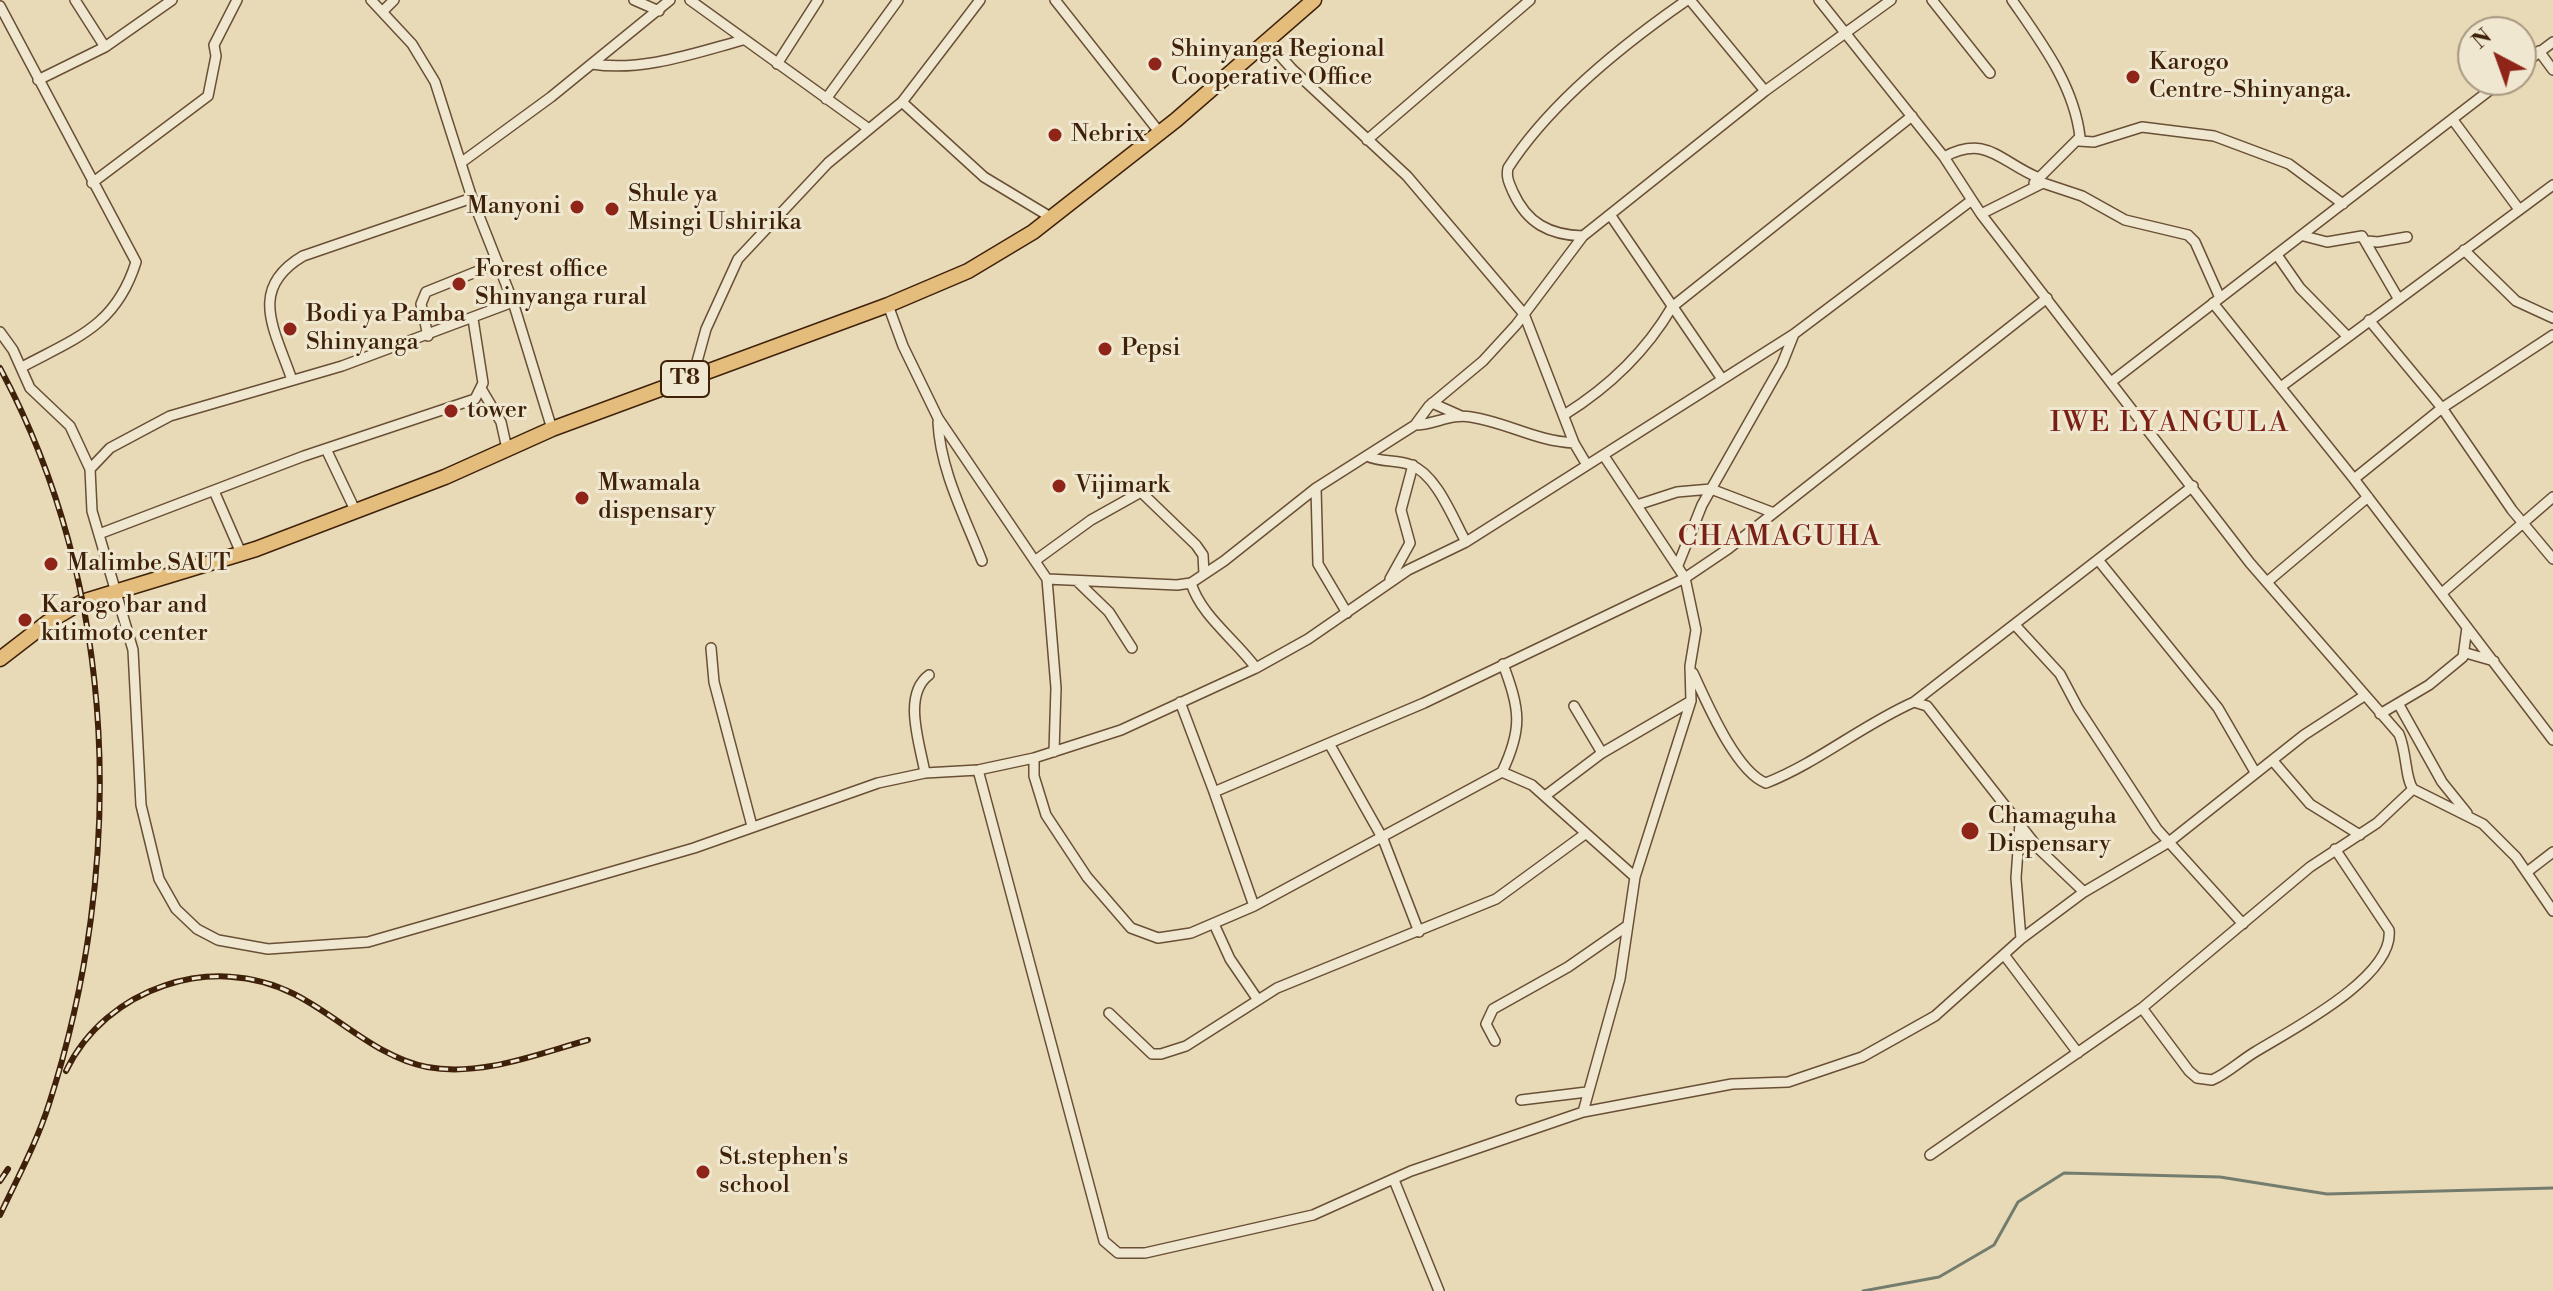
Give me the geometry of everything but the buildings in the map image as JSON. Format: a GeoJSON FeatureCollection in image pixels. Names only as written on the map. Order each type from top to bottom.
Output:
{"type":"FeatureCollection","features":[{"type":"Feature","properties":{"kind":"highway","name":"T8"},"geometry":{"type":"LineString","coordinates":[[0,659],[65,611],[117,590],[241,553],[552,429],[888,305],[968,271],[1011,248],[1052,218],[1160,133],[1314,0]]}},
{"type":"Feature","properties":{"kind":"street"},"geometry":{"type":"LineString","coordinates":[[75,0],[105,47]]}},
{"type":"Feature","properties":{"kind":"street"},"geometry":{"type":"LineString","coordinates":[[38,80],[105,47],[172,0]]}},
{"type":"Feature","properties":{"kind":"street"},"geometry":{"type":"LineString","coordinates":[[92,183],[208,96],[216,56],[214,45],[237,0]]}},
{"type":"Feature","properties":{"kind":"street"},"geometry":{"type":"LineString","coordinates":[[371,0],[384,10],[424,62],[435,82],[472,198],[513,302],[552,429]]}},
{"type":"Feature","properties":{"kind":"street"},"geometry":{"type":"LineString","coordinates":[[384,10],[394,0]]}},
{"type":"Feature","properties":{"kind":"street"},"geometry":{"type":"LineString","coordinates":[[634,0],[659,11]]}},
{"type":"Feature","properties":{"kind":"street"},"geometry":{"type":"LineString","coordinates":[[462,162],[592,64],[670,0]]}},
{"type":"Feature","properties":{"kind":"street"},"geometry":{"type":"LineString","coordinates":[[690,0],[869,129]]}},
{"type":"Feature","properties":{"kind":"street"},"geometry":{"type":"LineString","coordinates":[[777,64],[818,0]]}},
{"type":"Feature","properties":{"kind":"street"},"geometry":{"type":"LineString","coordinates":[[826,99],[898,0]]}},
{"type":"Feature","properties":{"kind":"street"},"geometry":{"type":"LineString","coordinates":[[693,376],[706,329],[738,259],[788,201],[902,102],[980,0]]}},
{"type":"Feature","properties":{"kind":"street"},"geometry":{"type":"LineString","coordinates":[[1055,0],[1160,133]]}},
{"type":"Feature","properties":{"kind":"street"},"geometry":{"type":"LineString","coordinates":[[1367,140],[1530,0]]}},
{"type":"Feature","properties":{"kind":"street"},"geometry":{"type":"LineString","coordinates":[[1583,236],[1554,232],[1531,221],[1516,199],[1507,177],[1508,168],[1547,121],[1602,65],[1688,0],[1765,91]]}},
{"type":"Feature","properties":{"kind":"street"},"geometry":{"type":"LineString","coordinates":[[1819,0],[1944,157],[1981,214],[2267,582],[2399,734],[2406,751],[2408,781],[2413,789],[2469,816],[2501,840],[2553,911]]}},
{"type":"Feature","properties":{"kind":"street"},"geometry":{"type":"LineString","coordinates":[[1047,579],[1191,583],[1316,488],[1415,425],[1432,403],[1483,361],[1524,314],[1583,236],[1765,91],[1891,0]]}},
{"type":"Feature","properties":{"kind":"street"},"geometry":{"type":"LineString","coordinates":[[1932,0],[1990,73]]}},
{"type":"Feature","properties":{"kind":"street"},"geometry":{"type":"LineString","coordinates":[[2012,0],[2055,65],[2079,126],[2079,141]]}},
{"type":"Feature","properties":{"kind":"street"},"geometry":{"type":"LineString","coordinates":[[0,6],[92,183],[135,255],[132,276],[116,308],[102,321],[22,367]]}},
{"type":"Feature","properties":{"kind":"street"},"geometry":{"type":"LineString","coordinates":[[592,64],[615,68],[651,63],[743,40]]}},
{"type":"Feature","properties":{"kind":"street"},"geometry":{"type":"LineString","coordinates":[[1267,41],[1420,190],[1524,314],[1574,443],[1587,465]]}},
{"type":"Feature","properties":{"kind":"street"},"geometry":{"type":"LineString","coordinates":[[2553,42],[2539,51],[2553,70]]}},
{"type":"Feature","properties":{"kind":"street"},"geometry":{"type":"LineString","coordinates":[[2111,382],[2483,96]]}},
{"type":"Feature","properties":{"kind":"street"},"geometry":{"type":"LineString","coordinates":[[902,102],[984,177],[1052,218]]}},
{"type":"Feature","properties":{"kind":"street"},"geometry":{"type":"LineString","coordinates":[[1564,415],[1630,364],[1649,344],[1672,307],[1912,116]]}},
{"type":"Feature","properties":{"kind":"street"},"geometry":{"type":"LineString","coordinates":[[2453,120],[2518,208]]}},
{"type":"Feature","properties":{"kind":"street"},"geometry":{"type":"LineString","coordinates":[[1981,214],[2030,186],[2079,141],[2094,142],[2142,127],[2214,136],[2289,164],[2343,204]]}},
{"type":"Feature","properties":{"kind":"street"},"geometry":{"type":"LineString","coordinates":[[1944,157],[1968,147],[1979,149],[2039,178]]}},
{"type":"Feature","properties":{"kind":"street"},"geometry":{"type":"LineString","coordinates":[[2030,186],[2043,183],[2057,186],[2125,220],[2188,235],[2195,242],[2216,300],[2553,740]]}},
{"type":"Feature","properties":{"kind":"street"},"geometry":{"type":"LineString","coordinates":[[2282,386],[2553,185]]}},
{"type":"Feature","properties":{"kind":"street"},"geometry":{"type":"LineString","coordinates":[[292,380],[278,339],[269,295],[275,278],[285,266],[303,256],[472,198]]}},
{"type":"Feature","properties":{"kind":"street"},"geometry":{"type":"LineString","coordinates":[[0,332],[35,395],[70,426],[90,469],[92,511],[133,650],[141,805],[159,879],[176,909],[197,929],[218,940],[268,949],[368,942],[694,848],[878,783],[925,773],[978,770],[1034,758],[1121,730],[1256,668],[1347,613],[1408,570],[1466,542],[1794,334],[1972,200]]}},
{"type":"Feature","properties":{"kind":"street"},"geometry":{"type":"LineString","coordinates":[[1611,216],[1722,379]]}},
{"type":"Feature","properties":{"kind":"street"},"geometry":{"type":"LineString","coordinates":[[2304,236],[2327,242],[2355,236],[2378,242],[2407,237]]}},
{"type":"Feature","properties":{"kind":"street"},"geometry":{"type":"LineString","coordinates":[[2367,241],[2398,298]]}},
{"type":"Feature","properties":{"kind":"street"},"geometry":{"type":"LineString","coordinates":[[2464,250],[2516,301],[2553,318]]}},
{"type":"Feature","properties":{"kind":"street"},"geometry":{"type":"LineString","coordinates":[[2277,255],[2300,288],[2348,337]]}},
{"type":"Feature","properties":{"kind":"street"},"geometry":{"type":"LineString","coordinates":[[428,336],[421,304],[426,292],[498,263]]}},
{"type":"Feature","properties":{"kind":"street"},"geometry":{"type":"LineString","coordinates":[[1214,792],[1330,745],[1685,578],[1774,513],[2047,298]]}},
{"type":"Feature","properties":{"kind":"street"},"geometry":{"type":"LineString","coordinates":[[90,469],[110,448],[170,416],[236,400],[428,336],[513,302]]}},
{"type":"Feature","properties":{"kind":"street"},"geometry":{"type":"LineString","coordinates":[[888,305],[903,346],[938,418],[1047,579],[1056,688],[1054,752]]}},
{"type":"Feature","properties":{"kind":"street"},"geometry":{"type":"LineString","coordinates":[[473,319],[482,390],[501,422],[507,449]]}},
{"type":"Feature","properties":{"kind":"street"},"geometry":{"type":"LineString","coordinates":[[2369,320],[2442,408],[2522,523],[2553,559]]}},
{"type":"Feature","properties":{"kind":"street"},"geometry":{"type":"LineString","coordinates":[[1678,565],[1711,489],[1782,364],[1794,334]]}},
{"type":"Feature","properties":{"kind":"street"},"geometry":{"type":"LineString","coordinates":[[2354,479],[2442,408],[2553,336]]}},
{"type":"Feature","properties":{"kind":"street"},"geometry":{"type":"LineString","coordinates":[[99,534],[326,449],[445,411],[475,399],[482,390]]}},
{"type":"Feature","properties":{"kind":"street"},"geometry":{"type":"LineString","coordinates":[[1432,403],[1459,415],[1503,425],[1538,440],[1574,443]]}},
{"type":"Feature","properties":{"kind":"street"},"geometry":{"type":"LineString","coordinates":[[1415,425],[1459,415]]}},
{"type":"Feature","properties":{"kind":"street"},"geometry":{"type":"LineString","coordinates":[[938,418],[940,442],[951,480],[982,561]]}},
{"type":"Feature","properties":{"kind":"street"},"geometry":{"type":"LineString","coordinates":[[326,449],[355,510]]}},
{"type":"Feature","properties":{"kind":"street"},"geometry":{"type":"LineString","coordinates":[[1367,456],[1413,465],[1424,472],[1466,542]]}},
{"type":"Feature","properties":{"kind":"street"},"geometry":{"type":"LineString","coordinates":[[1583,1112],[1620,979],[1635,877],[1691,701],[1690,666],[1696,630],[1685,578],[1604,456]]}},
{"type":"Feature","properties":{"kind":"street"},"geometry":{"type":"LineString","coordinates":[[1386,585],[1410,543],[1401,510],[1413,465]]}},
{"type":"Feature","properties":{"kind":"street"},"geometry":{"type":"LineString","coordinates":[[1690,666],[1716,723],[1753,775],[1766,783],[1799,769],[1914,702],[2193,486]]}},
{"type":"Feature","properties":{"kind":"street"},"geometry":{"type":"LineString","coordinates":[[1316,488],[1318,564],[1347,613]]}},
{"type":"Feature","properties":{"kind":"street"},"geometry":{"type":"LineString","coordinates":[[1637,505],[1677,492],[1711,489],[1774,513]]}},
{"type":"Feature","properties":{"kind":"street"},"geometry":{"type":"LineString","coordinates":[[214,491],[241,553]]}},
{"type":"Feature","properties":{"kind":"street"},"geometry":{"type":"LineString","coordinates":[[1036,560],[1091,520],[1141,492],[1196,545],[1203,555],[1204,574]]}},
{"type":"Feature","properties":{"kind":"street"},"geometry":{"type":"LineString","coordinates":[[2267,582],[2368,497]]}},
{"type":"Feature","properties":{"kind":"street"},"geometry":{"type":"LineString","coordinates":[[2442,593],[2553,497]]}},
{"type":"Feature","properties":{"kind":"street"},"geometry":{"type":"LineString","coordinates":[[2099,561],[2218,708],[2255,772]]}},
{"type":"Feature","properties":{"kind":"street"},"geometry":{"type":"LineString","coordinates":[[1078,582],[1109,612],[1132,648]]}},
{"type":"Feature","properties":{"kind":"street"},"geometry":{"type":"LineString","coordinates":[[1191,583],[1206,611],[1235,640],[1256,668]]}},
{"type":"Feature","properties":{"kind":"street"},"geometry":{"type":"LineString","coordinates":[[2015,625],[2053,664],[2078,708],[2169,842],[2243,924]]}},
{"type":"Feature","properties":{"kind":"street"},"geometry":{"type":"LineString","coordinates":[[2380,714],[2399,705],[2466,653],[2467,627]]}},
{"type":"Feature","properties":{"kind":"street"},"geometry":{"type":"LineString","coordinates":[[711,648],[714,682],[752,826]]}},
{"type":"Feature","properties":{"kind":"street"},"geometry":{"type":"LineString","coordinates":[[2466,653],[2495,662]]}},
{"type":"Feature","properties":{"kind":"street"},"geometry":{"type":"LineString","coordinates":[[1034,758],[1034,776],[1046,815],[1087,877],[1131,928],[1158,938],[1214,924],[1254,906],[1502,772],[1518,733],[1519,719],[1503,664]]}},
{"type":"Feature","properties":{"kind":"street"},"geometry":{"type":"LineString","coordinates":[[925,773],[914,695],[929,675]]}},
{"type":"Feature","properties":{"kind":"street"},"geometry":{"type":"LineString","coordinates":[[978,770],[1104,1241],[1118,1253],[1145,1253],[1212,1236],[1263,1229],[1329,1210],[1468,1150],[1583,1112],[1732,1084],[1788,1082],[1862,1057],[1935,1016],[2021,939],[2084,892],[2169,842],[2312,729],[2364,696]]}},
{"type":"Feature","properties":{"kind":"street"},"geometry":{"type":"LineString","coordinates":[[1545,796],[1602,753],[1691,701]]}},
{"type":"Feature","properties":{"kind":"street"},"geometry":{"type":"LineString","coordinates":[[1180,702],[1254,906]]}},
{"type":"Feature","properties":{"kind":"street"},"geometry":{"type":"LineString","coordinates":[[1914,702],[1931,709],[2051,863],[2084,892]]}},
{"type":"Feature","properties":{"kind":"street"},"geometry":{"type":"LineString","coordinates":[[2399,705],[2442,782],[2469,816]]}},
{"type":"Feature","properties":{"kind":"street"},"geometry":{"type":"LineString","coordinates":[[1574,706],[1602,753]]}},
{"type":"Feature","properties":{"kind":"street"},"geometry":{"type":"LineString","coordinates":[[1330,745],[1383,839],[1419,932]]}},
{"type":"Feature","properties":{"kind":"street"},"geometry":{"type":"LineString","coordinates":[[2273,761],[2310,804],[2360,835]]}},
{"type":"Feature","properties":{"kind":"street"},"geometry":{"type":"LineString","coordinates":[[1502,772],[1524,780],[1545,796],[1635,877]]}},
{"type":"Feature","properties":{"kind":"street"},"geometry":{"type":"LineString","coordinates":[[1930,1155],[2142,1008],[2335,849],[2360,835],[2413,789]]}},
{"type":"Feature","properties":{"kind":"street"},"geometry":{"type":"LineString","coordinates":[[2020,823],[2016,878],[2021,939]]}},
{"type":"Feature","properties":{"kind":"street"},"geometry":{"type":"LineString","coordinates":[[1109,1013],[1145,1048],[1161,1054],[1199,1038],[1277,988],[1496,899],[1585,834]]}},
{"type":"Feature","properties":{"kind":"street"},"geometry":{"type":"LineString","coordinates":[[2142,1008],[2189,1071],[2197,1078],[2212,1080],[2345,994],[2386,951],[2390,939],[2389,930],[2335,849]]}},
{"type":"Feature","properties":{"kind":"street"},"geometry":{"type":"LineString","coordinates":[[2527,872],[2553,852]]}},
{"type":"Feature","properties":{"kind":"street"},"geometry":{"type":"LineString","coordinates":[[1214,924],[1230,959],[1258,1000]]}},
{"type":"Feature","properties":{"kind":"street"},"geometry":{"type":"LineString","coordinates":[[1495,1041],[1486,1021],[1493,1009],[1568,967],[1627,926]]}},
{"type":"Feature","properties":{"kind":"street"},"geometry":{"type":"LineString","coordinates":[[2005,956],[2078,1053]]}},
{"type":"Feature","properties":{"kind":"street"},"geometry":{"type":"LineString","coordinates":[[1521,1100],[1587,1092]]}},
{"type":"Feature","properties":{"kind":"street"},"geometry":{"type":"LineString","coordinates":[[1394,1180],[1439,1291]]}},
{"type":"Feature","properties":{"kind":"waterway"},"geometry":{"type":"LineString","coordinates":[[1863,1291],[1939,1277],[1994,1245],[2018,1202],[2064,1173],[2220,1177],[2327,1194],[2553,1188]]}},
{"type":"Feature","properties":{"kind":"railway"},"geometry":{"type":"LineString","coordinates":[[0,368],[40,454],[69,544],[89,637],[98,731],[99,826],[91,920],[74,1013],[44,1118],[0,1215]]}},
{"type":"Feature","properties":{"kind":"railway"},"geometry":{"type":"LineString","coordinates":[[66,1071],[84,1042],[107,1018],[134,999],[164,986],[196,978],[229,977],[262,982],[294,994],[375,1046],[427,1067],[488,1067],[588,1040]]}},
{"type":"Feature","properties":{"kind":"railway"},"geometry":{"type":"LineString","coordinates":[[0,1181],[8,1169]]}},
{"type":"Feature","properties":{"kind":"place","name":"Shinyanga Regional Cooperative Office"},"geometry":{"type":"Point","coordinates":[1155,64]}},
{"type":"Feature","properties":{"kind":"place","name":"Karogo Centre-Shinyanga."},"geometry":{"type":"Point","coordinates":[2133,77]}},
{"type":"Feature","properties":{"kind":"place","name":"Nebrix"},"geometry":{"type":"Point","coordinates":[1055,135]}},
{"type":"Feature","properties":{"kind":"place","name":"Manyoni"},"geometry":{"type":"Point","coordinates":[577,207]}},
{"type":"Feature","properties":{"kind":"place","name":"Shule ya Msingi Ushirika"},"geometry":{"type":"Point","coordinates":[612,209]}},
{"type":"Feature","properties":{"kind":"place","name":"Forest office Shinyanga rural"},"geometry":{"type":"Point","coordinates":[459,284]}},
{"type":"Feature","properties":{"kind":"place","name":"Bodi ya Pamba Shinyanga"},"geometry":{"type":"Point","coordinates":[290,329]}},
{"type":"Feature","properties":{"kind":"place","name":"Pepsi"},"geometry":{"type":"Point","coordinates":[1105,349]}},
{"type":"Feature","properties":{"kind":"place","name":"tower"},"geometry":{"type":"Point","coordinates":[451,411]}},
{"type":"Feature","properties":{"kind":"place","name":"Vijimark"},"geometry":{"type":"Point","coordinates":[1059,486]}},
{"type":"Feature","properties":{"kind":"place","name":"Mwamala dispensary"},"geometry":{"type":"Point","coordinates":[582,498]}},
{"type":"Feature","properties":{"kind":"place","name":"Malimbe SAUT"},"geometry":{"type":"Point","coordinates":[51,564]}},
{"type":"Feature","properties":{"kind":"place","name":"Karogo bar and kitimoto center"},"geometry":{"type":"Point","coordinates":[25,620]}},
{"type":"Feature","properties":{"kind":"place","name":"Chamaguha Dispensary"},"geometry":{"type":"Point","coordinates":[1970,831]}},
{"type":"Feature","properties":{"kind":"place","name":"St.stephen's school"},"geometry":{"type":"Point","coordinates":[703,1172]}},
{"type":"Feature","properties":{"kind":"district","name":"IWE LYANGULA"},"geometry":{"type":"Point","coordinates":[2170,424]}},
{"type":"Feature","properties":{"kind":"district","name":"CHAMAGUHA"},"geometry":{"type":"Point","coordinates":[1780,538]}}]}
